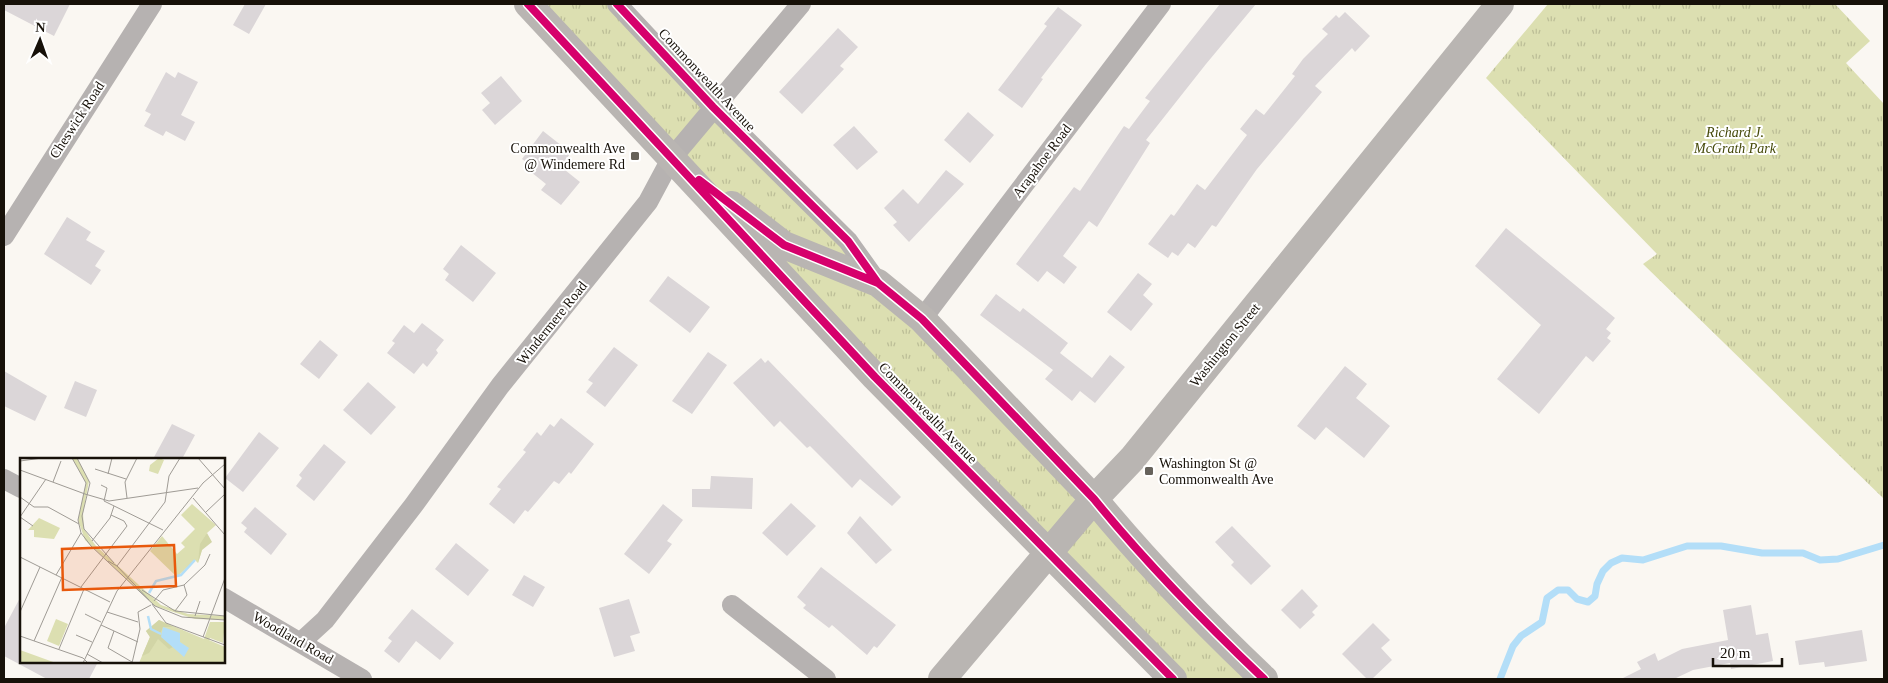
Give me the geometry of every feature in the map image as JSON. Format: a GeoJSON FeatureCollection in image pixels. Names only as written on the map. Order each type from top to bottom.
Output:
{"type":"FeatureCollection","features":[{"type":"Feature","properties":{"kind":"main road","name":"Commonwealth Avenue"},"geometry":{"type":"LineString","coordinates":[[528,4],[940,445],[1173,679]]}},
{"type":"Feature","properties":{"kind":"main road","name":"Washington Street"},"geometry":{"type":"LineString","coordinates":[[942,679],[1094,499],[1132,459],[1500,4]]}},
{"type":"Feature","properties":{"kind":"main road","name":"Commonwealth Avenue"},"geometry":{"type":"LineString","coordinates":[[671,159],[784,245],[878,283],[922,319],[1094,499],[1120,531],[1211,628],[1264,679]]}},
{"type":"Feature","properties":{"kind":"street","name":"Cheswick Road"},"geometry":{"type":"LineString","coordinates":[[4,236],[152,4]]}},
{"type":"Feature","properties":{"kind":"street","name":"Commonwealth Avenue"},"geometry":{"type":"LineString","coordinates":[[617,4],[713,107],[848,241],[878,283]]}},
{"type":"Feature","properties":{"kind":"street","name":"Windermere Road"},"geometry":{"type":"LineString","coordinates":[[301,642],[325,620],[413,506],[500,386],[648,202],[671,159],[801,4]]}},
{"type":"Feature","properties":{"kind":"street","name":"Arapahoe Road"},"geometry":{"type":"LineString","coordinates":[[922,319],[1161,4]]}},
{"type":"Feature","properties":{"kind":"street"},"geometry":{"type":"LineString","coordinates":[[4,480],[20,488]]}},
{"type":"Feature","properties":{"kind":"street","name":"Woodland Road"},"geometry":{"type":"LineString","coordinates":[[225,599],[301,642],[358,678]]}},
{"type":"Feature","properties":{"kind":"street"},"geometry":{"type":"LineString","coordinates":[[732,605],[826,679]]}},
{"type":"Feature","properties":{"kind":"green space"},"geometry":{"type":"Polygon","coordinates":[[[528,4],[617,4],[1269,679],[1173,679],[528,4]]]}},
{"type":"Feature","properties":{"kind":"green space","name":"Richard J. McGrath Park"},"geometry":{"type":"Polygon","coordinates":[[[1548,4],[1835,4],[1870,41],[1846,63],[1884,104],[1884,499],[1643,264],[1657,254],[1486,78],[1548,4]]]}},
{"type":"Feature","properties":{"kind":"building"},"geometry":{"type":"Polygon","coordinates":[[[4,4],[70,4],[54,36],[4,10],[4,4]]]}},
{"type":"Feature","properties":{"kind":"building"},"geometry":{"type":"Polygon","coordinates":[[[245,4],[266,4],[249,34],[233,25],[245,4]]]}},
{"type":"Feature","properties":{"kind":"building"},"geometry":{"type":"Polygon","coordinates":[[[1220,4],[1256,4],[1146,140],[1150,143],[1097,227],[1089,221],[1063,256],[1077,267],[1064,284],[1047,271],[1038,282],[1016,264],[1074,187],[1080,191],[1124,126],[1129,129],[1150,101],[1145,98],[1220,4]]]}},
{"type":"Feature","properties":{"kind":"building"},"geometry":{"type":"Polygon","coordinates":[[[1058,7],[1082,25],[1041,78],[1043,79],[1022,108],[998,90],[1047,26],[1044,24],[1058,7]]]}},
{"type":"Feature","properties":{"kind":"building"},"geometry":{"type":"Polygon","coordinates":[[[1345,12],[1370,36],[1355,52],[1352,48],[1315,86],[1322,92],[1257,169],[1216,227],[1212,225],[1195,248],[1188,243],[1178,256],[1172,252],[1168,258],[1148,244],[1171,214],[1174,216],[1197,184],[1205,190],[1247,135],[1240,129],[1256,109],[1264,115],[1295,76],[1292,74],[1303,59],[1328,34],[1322,29],[1336,15],[1339,18],[1345,12]]]}},
{"type":"Feature","properties":{"kind":"building"},"geometry":{"type":"Polygon","coordinates":[[[838,28],[858,47],[840,66],[844,69],[802,114],[779,92],[838,28]]]}},
{"type":"Feature","properties":{"kind":"building"},"geometry":{"type":"Polygon","coordinates":[[[166,72],[175,78],[178,72],[198,82],[181,115],[195,122],[185,141],[166,131],[163,136],[144,126],[151,114],[145,111],[166,72]]]}},
{"type":"Feature","properties":{"kind":"building"},"geometry":{"type":"Polygon","coordinates":[[[501,76],[522,101],[495,125],[482,110],[490,103],[481,93],[501,76]]]}},
{"type":"Feature","properties":{"kind":"building"},"geometry":{"type":"Polygon","coordinates":[[[968,112],[994,135],[970,163],[944,140],[968,112]]]}},
{"type":"Feature","properties":{"kind":"building"},"geometry":{"type":"Polygon","coordinates":[[[854,126],[878,152],[857,170],[833,145],[854,126]]]}},
{"type":"Feature","properties":{"kind":"building"},"geometry":{"type":"Polygon","coordinates":[[[543,131],[571,153],[560,166],[580,182],[561,205],[541,190],[546,184],[531,172],[534,168],[522,159],[543,131]]]}},
{"type":"Feature","properties":{"kind":"building"},"geometry":{"type":"Polygon","coordinates":[[[946,170],[964,184],[909,242],[893,225],[897,222],[884,208],[903,189],[918,204],[946,170]]]}},
{"type":"Feature","properties":{"kind":"building"},"geometry":{"type":"Polygon","coordinates":[[[67,217],[91,232],[86,240],[105,251],[95,266],[101,270],[91,285],[44,254],[67,217]]]}},
{"type":"Feature","properties":{"kind":"building"},"geometry":{"type":"Polygon","coordinates":[[[1506,228],[1615,318],[1606,329],[1611,333],[1607,338],[1611,341],[1593,362],[1586,356],[1539,414],[1497,379],[1541,325],[1475,266],[1506,228]]]}},
{"type":"Feature","properties":{"kind":"building"},"geometry":{"type":"Polygon","coordinates":[[[461,245],[496,273],[473,302],[445,280],[449,274],[443,269],[461,245]]]}},
{"type":"Feature","properties":{"kind":"building"},"geometry":{"type":"Polygon","coordinates":[[[1138,273],[1152,284],[1143,295],[1153,304],[1131,331],[1107,312],[1138,273]]]}},
{"type":"Feature","properties":{"kind":"building"},"geometry":{"type":"Polygon","coordinates":[[[668,276],[710,307],[690,333],[649,301],[668,276]]]}},
{"type":"Feature","properties":{"kind":"building"},"geometry":{"type":"Polygon","coordinates":[[[996,294],[1020,312],[1023,308],[1068,343],[1060,353],[1092,378],[1110,355],[1125,367],[1095,403],[1080,391],[1072,401],[1045,379],[1053,370],[980,315],[996,294]]]}},
{"type":"Feature","properties":{"kind":"building"},"geometry":{"type":"Polygon","coordinates":[[[422,323],[444,340],[436,350],[438,353],[427,367],[423,363],[414,374],[387,353],[395,343],[392,341],[404,325],[414,333],[422,323]]]}},
{"type":"Feature","properties":{"kind":"building"},"geometry":{"type":"Polygon","coordinates":[[[320,340],[338,355],[319,379],[300,364],[320,340]]]}},
{"type":"Feature","properties":{"kind":"building"},"geometry":{"type":"Polygon","coordinates":[[[614,347],[638,365],[605,407],[586,392],[593,383],[588,380],[614,347]]]}},
{"type":"Feature","properties":{"kind":"building"},"geometry":{"type":"Polygon","coordinates":[[[708,352],[727,365],[692,414],[672,401],[708,352]]]}},
{"type":"Feature","properties":{"kind":"building"},"geometry":{"type":"Polygon","coordinates":[[[761,358],[765,363],[768,360],[901,497],[892,506],[860,479],[852,488],[810,446],[807,448],[780,421],[774,427],[733,383],[761,358]]]}},
{"type":"Feature","properties":{"kind":"building"},"geometry":{"type":"Polygon","coordinates":[[[1345,366],[1367,384],[1356,398],[1390,426],[1364,458],[1326,427],[1315,440],[1297,426],[1345,366]]]}},
{"type":"Feature","properties":{"kind":"building"},"geometry":{"type":"Polygon","coordinates":[[[4,371],[47,396],[35,421],[4,406],[4,371]]]}},
{"type":"Feature","properties":{"kind":"building"},"geometry":{"type":"Polygon","coordinates":[[[75,381],[97,390],[86,417],[64,408],[75,381]]]}},
{"type":"Feature","properties":{"kind":"building"},"geometry":{"type":"Polygon","coordinates":[[[368,382],[396,407],[371,435],[343,410],[368,382]]]}},
{"type":"Feature","properties":{"kind":"building"},"geometry":{"type":"Polygon","coordinates":[[[561,418],[594,444],[571,474],[569,472],[559,484],[554,481],[528,512],[525,510],[514,524],[489,504],[501,489],[497,487],[526,452],[523,450],[537,432],[541,436],[550,424],[554,427],[561,418]]]}},
{"type":"Feature","properties":{"kind":"building"},"geometry":{"type":"Polygon","coordinates":[[[172,424],[195,435],[183,458],[154,458],[172,424]]]}},
{"type":"Feature","properties":{"kind":"building"},"geometry":{"type":"Polygon","coordinates":[[[259,432],[279,448],[243,492],[225,478],[259,432]]]}},
{"type":"Feature","properties":{"kind":"building"},"geometry":{"type":"Polygon","coordinates":[[[324,444],[346,462],[314,501],[296,486],[302,478],[299,475],[324,444]]]}},
{"type":"Feature","properties":{"kind":"building"},"geometry":{"type":"Polygon","coordinates":[[[711,476],[753,478],[752,509],[692,507],[692,489],[710,489],[711,476]]]}},
{"type":"Feature","properties":{"kind":"building"},"geometry":{"type":"Polygon","coordinates":[[[791,503],[816,526],[787,556],[762,533],[791,503]]]}},
{"type":"Feature","properties":{"kind":"building"},"geometry":{"type":"Polygon","coordinates":[[[663,504],[683,520],[667,541],[672,544],[649,574],[624,554],[663,504]]]}},
{"type":"Feature","properties":{"kind":"building"},"geometry":{"type":"Polygon","coordinates":[[[255,507],[287,534],[271,555],[244,532],[247,528],[241,523],[255,507]]]}},
{"type":"Feature","properties":{"kind":"building"},"geometry":{"type":"Polygon","coordinates":[[[860,516],[892,550],[876,564],[847,533],[860,516]]]}},
{"type":"Feature","properties":{"kind":"building"},"geometry":{"type":"Polygon","coordinates":[[[1232,526],[1271,566],[1251,585],[1231,565],[1234,562],[1215,542],[1232,526]]]}},
{"type":"Feature","properties":{"kind":"building"},"geometry":{"type":"Polygon","coordinates":[[[456,543],[489,570],[468,596],[435,569],[456,543]]]}},
{"type":"Feature","properties":{"kind":"building"},"geometry":{"type":"Polygon","coordinates":[[[821,567],[896,625],[877,648],[874,646],[867,655],[832,625],[829,628],[803,608],[806,605],[797,597],[821,567]]]}},
{"type":"Feature","properties":{"kind":"building"},"geometry":{"type":"Polygon","coordinates":[[[524,575],[545,587],[533,607],[512,595],[524,575]]]}},
{"type":"Feature","properties":{"kind":"building"},"geometry":{"type":"Polygon","coordinates":[[[1302,589],[1318,606],[1312,612],[1315,615],[1300,629],[1281,610],[1302,589]]]}},
{"type":"Feature","properties":{"kind":"building"},"geometry":{"type":"Polygon","coordinates":[[[20,598],[20,663],[97,663],[89,679],[47,679],[4,656],[4,628],[20,598]]]}},
{"type":"Feature","properties":{"kind":"building"},"geometry":{"type":"Polygon","coordinates":[[[629,599],[640,633],[630,636],[635,651],[614,657],[599,608],[629,599]]]}},
{"type":"Feature","properties":{"kind":"building"},"geometry":{"type":"Polygon","coordinates":[[[1751,605],[1756,635],[1768,633],[1773,661],[1731,669],[1730,663],[1693,670],[1674,679],[1621,679],[1641,669],[1637,662],[1655,653],[1658,661],[1682,649],[1728,640],[1723,610],[1751,605]]]}},
{"type":"Feature","properties":{"kind":"building"},"geometry":{"type":"Polygon","coordinates":[[[412,609],[454,643],[440,660],[416,641],[399,663],[384,651],[392,641],[388,638],[412,609]]]}},
{"type":"Feature","properties":{"kind":"building"},"geometry":{"type":"Polygon","coordinates":[[[1373,623],[1390,640],[1381,648],[1392,660],[1372,679],[1367,679],[1342,654],[1373,623]]]}},
{"type":"Feature","properties":{"kind":"building"},"geometry":{"type":"Polygon","coordinates":[[[1862,630],[1867,661],[1825,667],[1824,662],[1799,665],[1795,641],[1862,630]]]}},
{"type":"Feature","properties":{"kind":"waterway"},"geometry":{"type":"LineString","coordinates":[[1500,679],[1513,646],[1521,636],[1542,622],[1547,598],[1558,590],[1568,590],[1577,599],[1588,602],[1595,596],[1597,584],[1603,571],[1611,563],[1622,558],[1643,560],[1687,546],[1721,546],[1762,553],[1803,553],[1820,560],[1838,559],[1884,545]]}},
{"type":"Feature","properties":{"kind":"cycle path"},"geometry":{"type":"LineString","coordinates":[[528,4],[875,377],[1173,679]]}},
{"type":"Feature","properties":{"kind":"cycle path"},"geometry":{"type":"LineString","coordinates":[[617,4],[713,107],[848,241],[878,283],[922,319],[1094,499],[1176,592],[1264,679]]}},
{"type":"Feature","properties":{"kind":"cycle path"},"geometry":{"type":"LineString","coordinates":[[699,180],[784,245],[878,283]]}},
{"type":"Feature","properties":{"kind":"place","name":"Commonwealth Ave @ Windemere Rd"},"geometry":{"type":"Point","coordinates":[635,156]}},
{"type":"Feature","properties":{"kind":"place","name":"Washington St @ Commonwealth Ave"},"geometry":{"type":"Point","coordinates":[1149,471]}}]}
